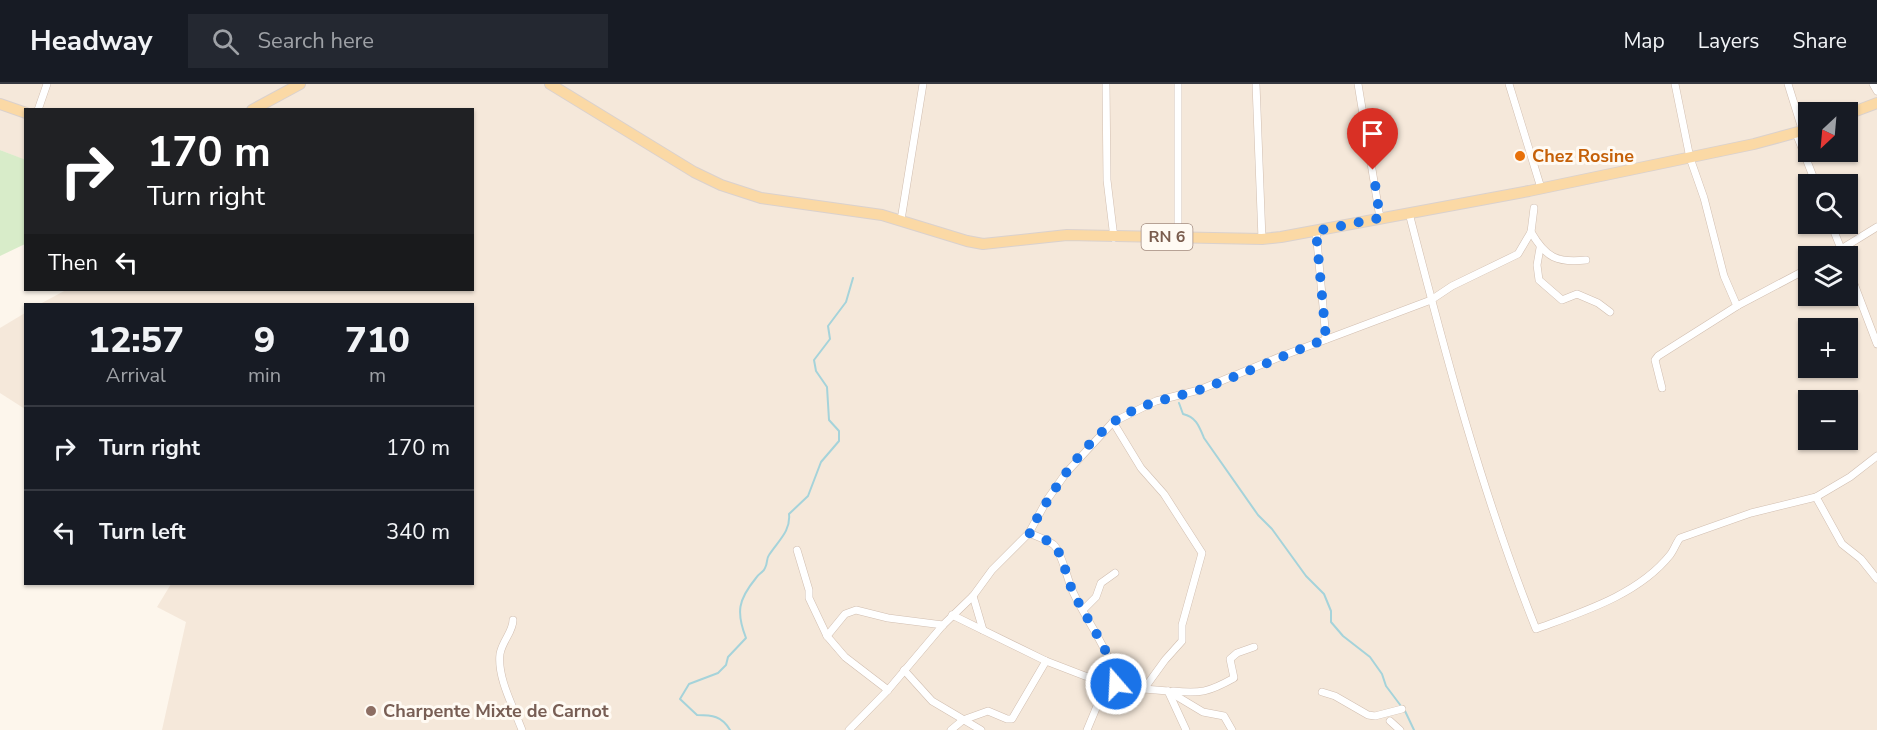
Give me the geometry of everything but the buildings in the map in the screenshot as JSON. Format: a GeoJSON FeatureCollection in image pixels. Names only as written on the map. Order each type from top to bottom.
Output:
{"type":"FeatureCollection","features":[{"type":"Feature","properties":{"kind":"main road"},"geometry":{"type":"LineString","coordinates":[[256,108],[300,84]]}},
{"type":"Feature","properties":{"kind":"main road","name":"RN 6"},"geometry":{"type":"LineString","coordinates":[[550,84],[694,172],[745,194],[787,203],[882,215],[967,242],[983,244],[1067,236],[1262,239],[1316,231],[1541,188],[1690,158],[1798,132]]}},
{"type":"Feature","properties":{"kind":"main road"},"geometry":{"type":"LineString","coordinates":[[1858,110],[1877,103]]}},
{"type":"Feature","properties":{"kind":"main road"},"geometry":{"type":"LineString","coordinates":[[0,104],[24,112]]}},
{"type":"Feature","properties":{"kind":"street"},"geometry":{"type":"LineString","coordinates":[[39,108],[47,84]]}},
{"type":"Feature","properties":{"kind":"street"},"geometry":{"type":"LineString","coordinates":[[901,220],[923,84]]}},
{"type":"Feature","properties":{"kind":"street"},"geometry":{"type":"LineString","coordinates":[[1106,84],[1107,180],[1114,238]]}},
{"type":"Feature","properties":{"kind":"street"},"geometry":{"type":"LineString","coordinates":[[1178,84],[1178,236]]}},
{"type":"Feature","properties":{"kind":"street"},"geometry":{"type":"LineString","coordinates":[[1256,84],[1262,239]]}},
{"type":"Feature","properties":{"kind":"street"},"geometry":{"type":"LineString","coordinates":[[1358,84],[1380,218]]}},
{"type":"Feature","properties":{"kind":"street"},"geometry":{"type":"LineString","coordinates":[[1675,84],[1690,158],[1704,198],[1724,276],[1737,306]]}},
{"type":"Feature","properties":{"kind":"street"},"geometry":{"type":"LineString","coordinates":[[1788,84],[1798,115]]}},
{"type":"Feature","properties":{"kind":"street"},"geometry":{"type":"LineString","coordinates":[[1873,84],[1877,91]]}},
{"type":"Feature","properties":{"kind":"street"},"geometry":{"type":"LineString","coordinates":[[1510,85],[1541,188]]}},
{"type":"Feature","properties":{"kind":"street"},"geometry":{"type":"LineString","coordinates":[[849,730],[888,690],[952,615],[973,596],[992,570],[1029,533],[1047,500],[1066,473],[1113,422],[1156,401],[1199,390],[1431,300],[1452,286],[1518,254],[1531,232],[1534,208]]}},
{"type":"Feature","properties":{"kind":"street"},"geometry":{"type":"LineString","coordinates":[[1409,213],[1457,397],[1490,502],[1536,629],[1578,614],[1641,582],[1671,554],[1680,538],[1751,513],[1816,497],[1850,477],[1877,456]]}},
{"type":"Feature","properties":{"kind":"street"},"geometry":{"type":"LineString","coordinates":[[1852,246],[1877,226]]}},
{"type":"Feature","properties":{"kind":"street"},"geometry":{"type":"LineString","coordinates":[[1316,231],[1326,339]]}},
{"type":"Feature","properties":{"kind":"street"},"geometry":{"type":"LineString","coordinates":[[1531,232],[1540,248],[1558,260],[1568,262],[1586,260]]}},
{"type":"Feature","properties":{"kind":"street"},"geometry":{"type":"LineString","coordinates":[[1540,248],[1537,265],[1539,280],[1546,287],[1562,300],[1577,294],[1598,303],[1610,312]]}},
{"type":"Feature","properties":{"kind":"street"},"geometry":{"type":"LineString","coordinates":[[1662,388],[1656,357],[1737,306],[1798,274]]}},
{"type":"Feature","properties":{"kind":"street"},"geometry":{"type":"LineString","coordinates":[[1858,294],[1877,344]]}},
{"type":"Feature","properties":{"kind":"street"},"geometry":{"type":"LineString","coordinates":[[1113,422],[1141,468],[1164,494],[1202,553],[1182,625],[1182,641],[1144,689]]}},
{"type":"Feature","properties":{"kind":"street"},"geometry":{"type":"LineString","coordinates":[[1816,497],[1842,544],[1861,559],[1877,579]]}},
{"type":"Feature","properties":{"kind":"street"},"geometry":{"type":"LineString","coordinates":[[1029,533],[1055,546],[1070,578],[1072,591],[1084,609],[1114,669],[1116,684]]}},
{"type":"Feature","properties":{"kind":"street"},"geometry":{"type":"LineString","coordinates":[[797,550],[809,590],[809,598],[827,636],[845,657],[888,690]]}},
{"type":"Feature","properties":{"kind":"street"},"geometry":{"type":"LineString","coordinates":[[1084,609],[1096,597],[1101,583],[1116,573]]}},
{"type":"Feature","properties":{"kind":"street"},"geometry":{"type":"LineString","coordinates":[[973,596],[984,630]]}},
{"type":"Feature","properties":{"kind":"street"},"geometry":{"type":"LineString","coordinates":[[827,636],[845,614],[856,610],[888,618],[943,625]]}},
{"type":"Feature","properties":{"kind":"street"},"geometry":{"type":"LineString","coordinates":[[952,615],[1046,661],[1085,676],[1144,689],[1199,693],[1234,678],[1230,659],[1237,653],[1254,647]]}},
{"type":"Feature","properties":{"kind":"street"},"geometry":{"type":"LineString","coordinates":[[513,620],[513,628],[501,651],[500,669],[522,730]]}},
{"type":"Feature","properties":{"kind":"street"},"geometry":{"type":"LineString","coordinates":[[951,730],[963,720],[988,711],[1012,719],[1046,661]]}},
{"type":"Feature","properties":{"kind":"street"},"geometry":{"type":"LineString","coordinates":[[904,670],[932,701],[981,730]]}},
{"type":"Feature","properties":{"kind":"street"},"geometry":{"type":"LineString","coordinates":[[1086,730],[1107,682]]}},
{"type":"Feature","properties":{"kind":"street"},"geometry":{"type":"LineString","coordinates":[[1168,691],[1186,730]]}},
{"type":"Feature","properties":{"kind":"street"},"geometry":{"type":"LineString","coordinates":[[1168,691],[1203,712],[1224,716],[1232,730]]}},
{"type":"Feature","properties":{"kind":"street"},"geometry":{"type":"LineString","coordinates":[[1322,692],[1335,696],[1368,716],[1402,709]]}},
{"type":"Feature","properties":{"kind":"street"},"geometry":{"type":"LineString","coordinates":[[1390,721],[1400,730]]}},
{"type":"Feature","properties":{"kind":"shaded area"},"geometry":{"type":"Polygon","coordinates":[[[0,84],[1877,84],[1877,730],[162,730],[186,622],[157,607],[170,585],[474,585],[474,303],[42,303],[64,291],[474,291],[474,108],[24,108],[24,160],[0,150],[0,84]]]}},
{"type":"Feature","properties":{"kind":"shaded area"},"geometry":{"type":"Polygon","coordinates":[[[24,314],[24,408],[0,393],[0,328],[24,314]]]}},
{"type":"Feature","properties":{"kind":"green space"},"geometry":{"type":"Polygon","coordinates":[[[0,150],[24,159],[24,244],[0,256],[0,150]]]}},
{"type":"Feature","properties":{"kind":"waterway"},"geometry":{"type":"LineString","coordinates":[[730,730],[716,717],[697,715],[680,699],[689,684],[718,673],[726,665],[728,657],[746,638],[740,613],[745,593],[764,569],[768,557],[786,531],[789,514],[808,496],[821,462],[839,441],[839,431],[829,420],[827,387],[816,371],[814,360],[830,339],[828,326],[846,302],[853,278]]}},
{"type":"Feature","properties":{"kind":"waterway"},"geometry":{"type":"LineString","coordinates":[[1179,403],[1183,414],[1191,417],[1196,423],[1258,515],[1272,529],[1306,576],[1324,594],[1331,611],[1331,622],[1343,636],[1370,657],[1382,674],[1386,686],[1401,706]]}},
{"type":"Feature","properties":{"kind":"waterway"},"geometry":{"type":"LineString","coordinates":[[1405,711],[1414,730]]}},
{"type":"Feature","properties":{"kind":"place","name":"Chez Rosine"},"geometry":{"type":"Point","coordinates":[1520,156]}},
{"type":"Feature","properties":{"kind":"place","name":"Charpente Mixte de Carnot"},"geometry":{"type":"Point","coordinates":[371,711]}},
{"type":"Feature","properties":{"kind":"route"},"geometry":{"type":"LineString","coordinates":[[1116,684],[1114,669],[1084,609],[1072,591],[1070,578],[1055,546],[1029,533],[1047,500],[1066,473],[1113,422],[1156,401],[1199,390],[1326,339],[1316,231],[1380,218],[1373,170]]}}]}
